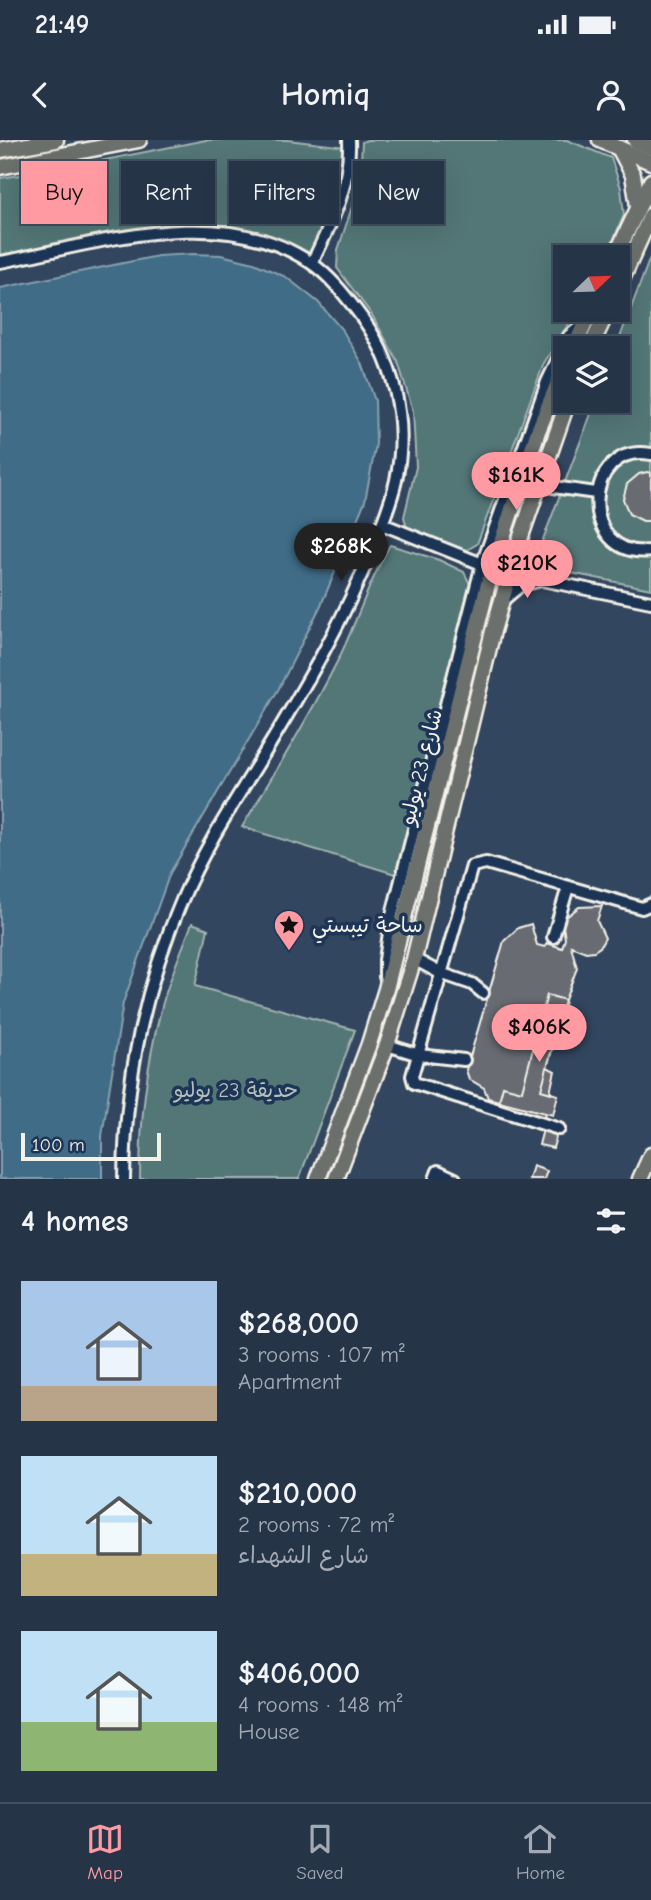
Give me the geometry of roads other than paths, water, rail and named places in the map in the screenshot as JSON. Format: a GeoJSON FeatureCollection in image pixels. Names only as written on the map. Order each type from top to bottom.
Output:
{"type":"FeatureCollection","features":[{"type":"Feature","properties":{"kind":"main road"},"geometry":{"type":"LineString","coordinates":[[0,150],[56,140]]}},
{"type":"Feature","properties":{"kind":"main road"},"geometry":{"type":"LineString","coordinates":[[0,167],[139,140]]}},
{"type":"Feature","properties":{"kind":"main road"},"geometry":{"type":"LineString","coordinates":[[600,140],[651,162]]}},
{"type":"Feature","properties":{"kind":"main road"},"geometry":{"type":"LineString","coordinates":[[635,140],[651,147]]}},
{"type":"Feature","properties":{"kind":"main road"},"geometry":{"type":"LineString","coordinates":[[619,148],[633,175],[638,206]]}},
{"type":"Feature","properties":{"kind":"main road"},"geometry":{"type":"LineString","coordinates":[[620,245],[651,181]]}},
{"type":"Feature","properties":{"kind":"main road"},"geometry":{"type":"LineString","coordinates":[[630,262],[649,221]]}},
{"type":"Feature","properties":{"kind":"main road","name":"شارع 23 يوليو"},"geometry":{"type":"LineString","coordinates":[[318,1179],[371,1040],[386,989],[462,662],[538,430],[553,394]]}},
{"type":"Feature","properties":{"kind":"main road","name":"شارع 23 يوليو"},"geometry":{"type":"LineString","coordinates":[[336,1179],[387,1045],[414,959],[502,601],[518,545],[564,413]]}},
{"type":"Feature","properties":{"kind":"main road"},"geometry":{"type":"LineString","coordinates":[[371,1040],[387,1045]]}},
{"type":"Feature","properties":{"kind":"main road"},"geometry":{"type":"LineString","coordinates":[[640,1179],[651,1155]]}},
{"type":"Feature","properties":{"kind":"street"},"geometry":{"type":"LineString","coordinates":[[312,263],[342,196],[350,156],[349,140]]}},
{"type":"Feature","properties":{"kind":"street"},"geometry":{"type":"LineString","coordinates":[[0,262],[184,230],[209,230],[267,241],[312,263],[359,313],[383,351],[393,377],[400,428],[396,481],[382,524],[341,620],[296,701],[210,843],[182,899],[169,933],[147,998],[133,1060],[124,1141],[124,1179]]}},
{"type":"Feature","properties":{"kind":"street"},"geometry":{"type":"LineString","coordinates":[[462,662],[482,565],[547,382],[569,336],[582,322]]}},
{"type":"Feature","properties":{"kind":"street"},"geometry":{"type":"LineString","coordinates":[[651,454],[643,452],[621,458],[605,473],[596,494],[597,516],[608,535],[626,548],[651,551]]}},
{"type":"Feature","properties":{"kind":"street"},"geometry":{"type":"LineString","coordinates":[[538,485],[596,494]]}},
{"type":"Feature","properties":{"kind":"street"},"geometry":{"type":"LineString","coordinates":[[382,524],[482,565]]}},
{"type":"Feature","properties":{"kind":"street"},"geometry":{"type":"LineString","coordinates":[[518,545],[525,563],[542,580]]}},
{"type":"Feature","properties":{"kind":"street"},"geometry":{"type":"LineString","coordinates":[[502,601],[521,585],[542,580],[651,602]]}},
{"type":"Feature","properties":{"kind":"street"},"geometry":{"type":"LineString","coordinates":[[559,1129],[414,1083],[412,1076],[472,866],[486,863],[642,908],[651,904]]}},
{"type":"Feature","properties":{"kind":"street"},"geometry":{"type":"LineString","coordinates":[[553,937],[568,887]]}},
{"type":"Feature","properties":{"kind":"street"},"geometry":{"type":"LineString","coordinates":[[414,959],[440,973],[472,984],[483,993]]}},
{"type":"Feature","properties":{"kind":"street"},"geometry":{"type":"LineString","coordinates":[[387,1045],[419,1055],[464,1060]]}},
{"type":"Feature","properties":{"kind":"street"},"geometry":{"type":"LineString","coordinates":[[435,1179],[438,1171],[455,1179]]}},
{"type":"Feature","properties":{"kind":"water"},"geometry":{"type":"Polygon","coordinates":[[[221,255],[254,263],[286,277],[318,302],[343,331],[362,363],[375,401],[376,444],[365,501],[321,605],[278,690],[170,873],[123,1003],[102,1136],[102,1179],[0,1179],[0,288],[158,256],[221,255]]]}},
{"type":"Feature","properties":{"kind":"place","name":"ساحة تيبستي"},"geometry":{"type":"Point","coordinates":[289,952]}},
{"type":"Feature","properties":{"kind":"park label","name":"حديقة 23 يوليو"},"geometry":{"type":"Point","coordinates":[236,1090]}}]}
